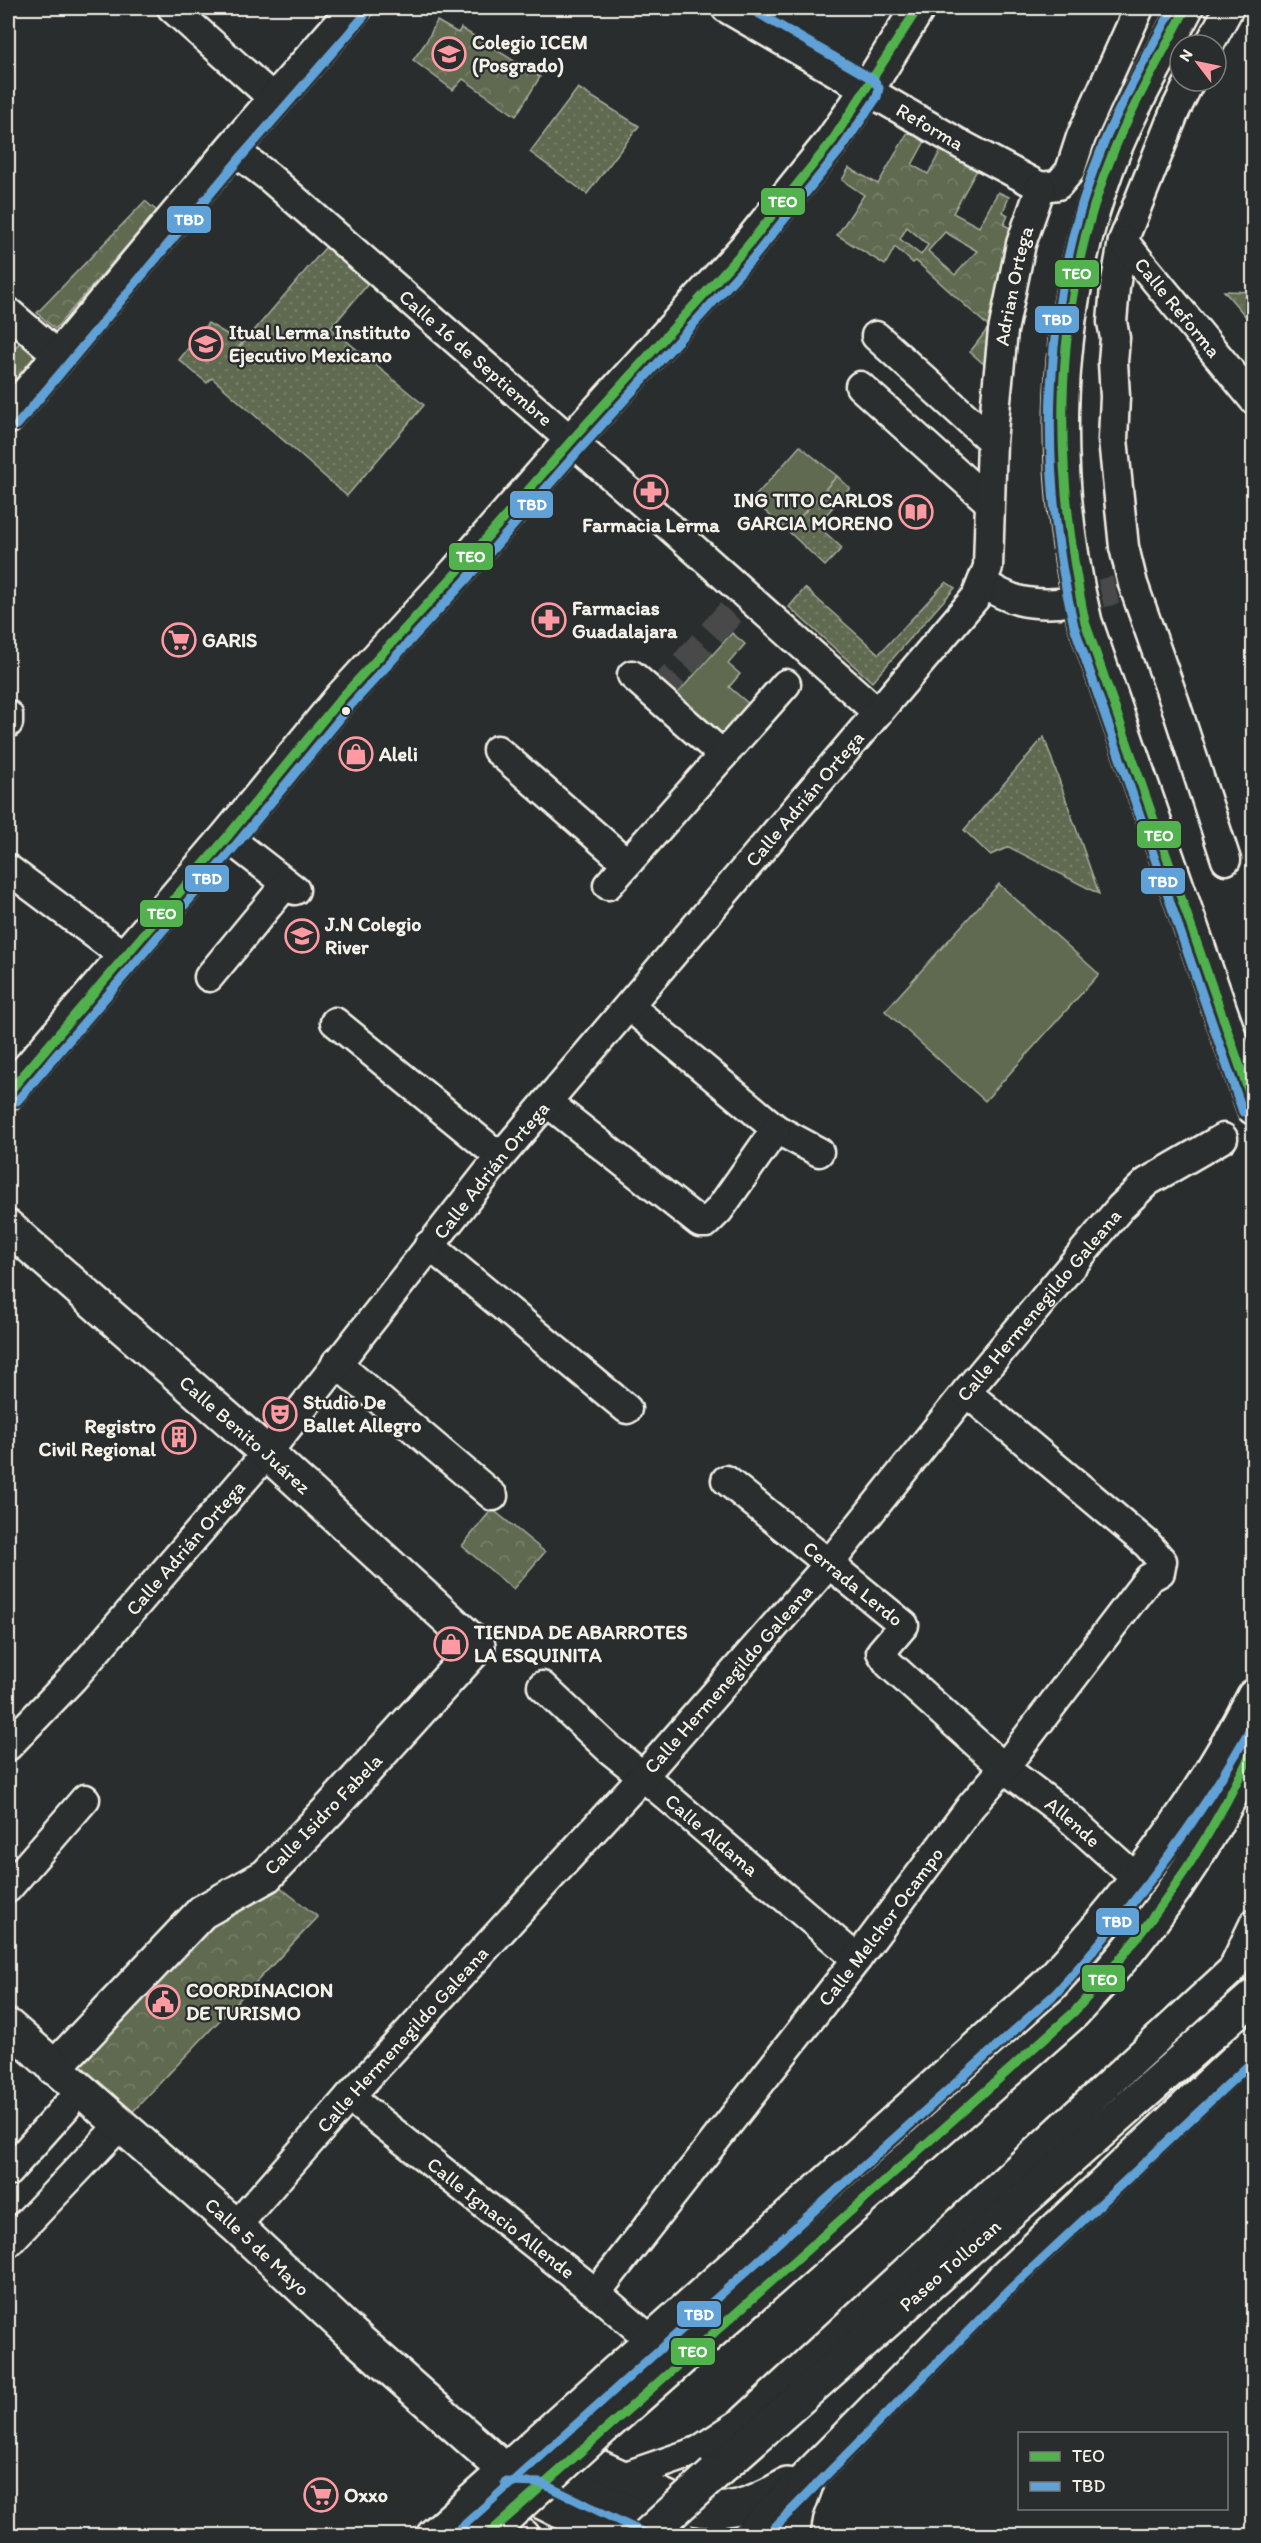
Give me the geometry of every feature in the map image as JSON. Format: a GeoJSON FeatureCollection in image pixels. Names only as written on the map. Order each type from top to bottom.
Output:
{"type":"FeatureCollection","features":[{"type":"Feature","properties":{"kind":"main road"},"geometry":{"type":"LineString","coordinates":[[8,417],[232,149],[355,8]]}},
{"type":"Feature","properties":{"kind":"main road"},"geometry":{"type":"LineString","coordinates":[[8,1093],[227,837],[342,696],[456,573],[753,240],[825,151],[867,90],[918,8]]}},
{"type":"Feature","properties":{"kind":"main road"},"geometry":{"type":"LineString","coordinates":[[1186,8],[1125,127],[1093,208],[1073,290],[1062,373],[1061,467],[1075,582],[1085,622],[1254,1108]]}},
{"type":"Feature","properties":{"kind":"main road","name":"Calle Benito Juárez"},"geometry":{"type":"LineString","coordinates":[[8,1227],[267,1453],[478,1646]]}},
{"type":"Feature","properties":{"kind":"main road","name":"Calle Isidro Fabela"},"geometry":{"type":"LineString","coordinates":[[54,2068],[202,1912],[266,1876],[478,1646]]}},
{"type":"Feature","properties":{"kind":"main road"},"geometry":{"type":"LineString","coordinates":[[438,2531],[1047,1985],[1107,1919],[1164,1846],[1216,1764],[1254,1696]]}},
{"type":"Feature","properties":{"kind":"main road"},"geometry":{"type":"LineString","coordinates":[[484,2535],[1074,2012],[1145,1932],[1195,1860],[1219,1818],[1254,1746]]}},
{"type":"Feature","properties":{"kind":"main road","name":"Paseo Tollocan"},"geometry":{"type":"LineString","coordinates":[[646,2535],[1254,1996]]}},
{"type":"Feature","properties":{"kind":"main road","name":"Calle 5 de Mayo"},"geometry":{"type":"LineString","coordinates":[[8,2026],[236,2226],[347,2330],[505,2470],[532,2498],[610,2535]]}},
{"type":"Feature","properties":{"kind":"main road"},"geometry":{"type":"LineString","coordinates":[[749,2535],[1002,2280],[1254,2043]]}},
{"type":"Feature","properties":{"kind":"main road"},"geometry":{"type":"LineString","coordinates":[[571,2410],[569,2435],[575,2451],[586,2461],[673,2502],[702,2511],[729,2510],[756,2502],[810,2472]]}},
{"type":"Feature","properties":{"kind":"main road"},"geometry":{"type":"LineString","coordinates":[[505,2470],[544,2471],[679,2535]]}},
{"type":"Feature","properties":{"kind":"main road"},"geometry":{"type":"LineString","coordinates":[[792,2535],[796,2512],[810,2472]]}},
{"type":"Feature","properties":{"kind":"main road"},"geometry":{"type":"LineString","coordinates":[[438,2531],[463,2520],[487,2520],[524,2535]]}},
{"type":"Feature","properties":{"kind":"street"},"geometry":{"type":"LineString","coordinates":[[172,8],[275,100]]}},
{"type":"Feature","properties":{"kind":"street","name":"Reforma"},"geometry":{"type":"LineString","coordinates":[[729,8],[962,145],[1041,187]]}},
{"type":"Feature","properties":{"kind":"street"},"geometry":{"type":"LineString","coordinates":[[1041,187],[1058,185],[1070,171],[1081,137],[1139,8]]}},
{"type":"Feature","properties":{"kind":"street"},"geometry":{"type":"LineString","coordinates":[[1184,93],[1123,241],[1112,322],[1116,338],[1113,362],[1115,397],[1113,439],[1125,547],[1124,587],[1175,703],[1226,860]]}},
{"type":"Feature","properties":{"kind":"street","name":"Calle 16 de Septiembre"},"geometry":{"type":"LineString","coordinates":[[232,149],[269,177],[572,441],[877,712]]}},
{"type":"Feature","properties":{"kind":"street","name":"Adrian Ortega"},"geometry":{"type":"LineString","coordinates":[[979,590],[988,567],[992,441],[1003,331],[1013,274],[1041,187]]}},
{"type":"Feature","properties":{"kind":"street","name":"Calle Reforma"},"geometry":{"type":"LineString","coordinates":[[1123,241],[1254,400]]}},
{"type":"Feature","properties":{"kind":"street"},"geometry":{"type":"LineString","coordinates":[[8,312],[60,357]]}},
{"type":"Feature","properties":{"kind":"street"},"geometry":{"type":"LineString","coordinates":[[876,336],[992,441]]}},
{"type":"Feature","properties":{"kind":"street"},"geometry":{"type":"LineString","coordinates":[[861,386],[989,502]]}},
{"type":"Feature","properties":{"kind":"street"},"geometry":{"type":"LineString","coordinates":[[979,590],[1022,602],[1060,603]]}},
{"type":"Feature","properties":{"kind":"street","name":"Calle Adrián Ortega"},"geometry":{"type":"LineString","coordinates":[[8,1746],[74,1678],[267,1453],[500,1157],[979,590]]}},
{"type":"Feature","properties":{"kind":"street"},"geometry":{"type":"LineString","coordinates":[[632,675],[723,755]]}},
{"type":"Feature","properties":{"kind":"street"},"geometry":{"type":"LineString","coordinates":[[608,885],[786,684]]}},
{"type":"Feature","properties":{"kind":"street"},"geometry":{"type":"LineString","coordinates":[[8,715],[8,723]]}},
{"type":"Feature","properties":{"kind":"street"},"geometry":{"type":"LineString","coordinates":[[497,750],[627,863]]}},
{"type":"Feature","properties":{"kind":"street"},"geometry":{"type":"LineString","coordinates":[[209,977],[290,887],[227,837]]}},
{"type":"Feature","properties":{"kind":"street"},"geometry":{"type":"LineString","coordinates":[[8,869],[124,956]]}},
{"type":"Feature","properties":{"kind":"street"},"geometry":{"type":"LineString","coordinates":[[629,1006],[776,1129],[819,1152]]}},
{"type":"Feature","properties":{"kind":"street"},"geometry":{"type":"LineString","coordinates":[[335,1022],[500,1157]]}},
{"type":"Feature","properties":{"kind":"street"},"geometry":{"type":"LineString","coordinates":[[547,1102],[699,1223],[706,1223],[719,1210],[776,1129]]}},
{"type":"Feature","properties":{"kind":"street","name":"Calle Hermenegildo Galeana"},"geometry":{"type":"LineString","coordinates":[[236,2226],[349,2097],[644,1776],[828,1565],[966,1392],[1120,1208],[1147,1182],[1223,1138]]}},
{"type":"Feature","properties":{"kind":"street"},"geometry":{"type":"LineString","coordinates":[[429,1245],[627,1409]]}},
{"type":"Feature","properties":{"kind":"street"},"geometry":{"type":"LineString","coordinates":[[336,1363],[493,1496]]}},
{"type":"Feature","properties":{"kind":"street","name":"Calle Melchor Ocampo"},"geometry":{"type":"LineString","coordinates":[[596,2293],[857,1959],[971,1806],[1004,1768],[1149,1578],[1160,1572],[1162,1561],[1148,1544],[966,1392]]}},
{"type":"Feature","properties":{"kind":"street","name":"Cerrada Lerdo"},"geometry":{"type":"LineString","coordinates":[[726,1480],[904,1625],[881,1652],[889,1664],[1004,1768]]}},
{"type":"Feature","properties":{"kind":"street","name":"Calle Aldama"},"geometry":{"type":"LineString","coordinates":[[542,1686],[609,1749],[644,1776],[857,1959]]}},
{"type":"Feature","properties":{"kind":"street","name":"Allende"},"geometry":{"type":"LineString","coordinates":[[1004,1768],[1065,1814],[1137,1879]]}},
{"type":"Feature","properties":{"kind":"street"},"geometry":{"type":"LineString","coordinates":[[8,1888],[85,1799]]}},
{"type":"Feature","properties":{"kind":"street"},"geometry":{"type":"LineString","coordinates":[[620,2478],[698,2451],[742,2422],[1232,1970],[1254,1924]]}},
{"type":"Feature","properties":{"kind":"street","name":"Calle Ignacio Allende"},"geometry":{"type":"LineString","coordinates":[[349,2097],[596,2293],[651,2340]]}},
{"type":"Feature","properties":{"kind":"street"},"geometry":{"type":"LineString","coordinates":[[8,2172],[66,2107]]}},
{"type":"Feature","properties":{"kind":"street"},"geometry":{"type":"LineString","coordinates":[[8,2243],[120,2125]]}},
{"type":"Feature","properties":{"kind":"green space"},"geometry":{"type":"Polygon","coordinates":[[[437,21],[458,33],[461,28],[540,77],[516,116],[463,79],[453,90],[413,60],[437,21]]]}},
{"type":"Feature","properties":{"kind":"green space"},"geometry":{"type":"Polygon","coordinates":[[[578,88],[639,126],[587,194],[530,152],[578,88]]]}},
{"type":"Feature","properties":{"kind":"green space"},"geometry":{"type":"Polygon","coordinates":[[[908,132],[925,141],[912,165],[928,174],[941,150],[978,168],[953,213],[979,227],[998,192],[1009,197],[1003,212],[1008,215],[1004,225],[1012,229],[986,366],[970,352],[989,327],[916,261],[913,263],[895,247],[885,265],[837,235],[864,195],[842,180],[849,168],[878,184],[908,132]],[[907,227],[900,239],[921,255],[928,245],[907,227]],[[945,232],[928,251],[955,275],[977,251],[945,232]]]}},
{"type":"Feature","properties":{"kind":"green space"},"geometry":{"type":"Polygon","coordinates":[[[145,201],[157,211],[55,329],[37,313],[145,201]]]}},
{"type":"Feature","properties":{"kind":"green space"},"geometry":{"type":"Polygon","coordinates":[[[330,242],[373,278],[331,328],[424,405],[347,496],[212,378],[207,383],[179,360],[208,323],[242,343],[229,360],[330,242]]]}},
{"type":"Feature","properties":{"kind":"green space"},"geometry":{"type":"Polygon","coordinates":[[[1224,291],[1253,292],[1253,325],[1224,291]]]}},
{"type":"Feature","properties":{"kind":"green space"},"geometry":{"type":"Polygon","coordinates":[[[33,328],[57,347],[8,404],[8,355],[33,328]]]}},
{"type":"Feature","properties":{"kind":"green space"},"geometry":{"type":"Polygon","coordinates":[[[800,446],[837,476],[788,531],[752,500],[800,446]]]}},
{"type":"Feature","properties":{"kind":"green space"},"geometry":{"type":"Polygon","coordinates":[[[837,476],[850,488],[817,525],[842,548],[825,566],[788,531],[837,476]]]}},
{"type":"Feature","properties":{"kind":"green space"},"geometry":{"type":"Polygon","coordinates":[[[946,582],[955,588],[872,682],[789,607],[805,588],[879,654],[946,582]]]}},
{"type":"Feature","properties":{"kind":"green space"},"geometry":{"type":"Polygon","coordinates":[[[732,633],[745,644],[728,664],[740,674],[729,687],[749,704],[722,734],[676,695],[732,633]]]}},
{"type":"Feature","properties":{"kind":"green space"},"geometry":{"type":"Polygon","coordinates":[[[1044,737],[1099,894],[1009,847],[990,855],[964,830],[1044,737]]]}},
{"type":"Feature","properties":{"kind":"green space"},"geometry":{"type":"Polygon","coordinates":[[[999,884],[1099,974],[985,1101],[885,1011],[999,884]]]}},
{"type":"Feature","properties":{"kind":"green space"},"geometry":{"type":"Polygon","coordinates":[[[492,1509],[545,1552],[513,1589],[462,1546],[492,1509]]]}},
{"type":"Feature","properties":{"kind":"green space"},"geometry":{"type":"Polygon","coordinates":[[[266,1876],[318,1917],[120,2125],[54,2068],[266,1876]]]}},
{"type":"Feature","properties":{"kind":"tunnel"},"geometry":{"type":"LineString","coordinates":[[1060,603],[1116,590]]}},
{"type":"Feature","properties":{"kind":"tunnel"},"geometry":{"type":"LineString","coordinates":[[656,696],[747,594]]}},
{"type":"Feature","properties":{"kind":"transit line","name":"TBD"},"geometry":{"type":"LineString","coordinates":[[17,1101],[236,845],[351,705],[465,581],[580,449],[754,257],[841,149],[877,97],[879,88],[874,80],[749,8]]}},
{"type":"Feature","properties":{"kind":"transit line","name":"TEO"},"geometry":{"type":"LineString","coordinates":[[8,1093],[227,837],[342,697],[456,573],[571,441],[745,249],[832,141],[918,8]]}},
{"type":"Feature","properties":{"kind":"transit line","name":"TBD"},"geometry":{"type":"LineString","coordinates":[[1173,8],[1128,92],[1103,145],[1082,203],[1067,262],[1057,322],[1051,383],[1054,505],[1062,566],[1074,626],[1243,1112]]}},
{"type":"Feature","properties":{"kind":"transit line","name":"TEO"},"geometry":{"type":"LineString","coordinates":[[1186,8],[1122,132],[1093,208],[1078,266],[1068,325],[1063,383],[1063,443],[1074,562],[1085,622],[1254,1107]]}},
{"type":"Feature","properties":{"kind":"transit line","name":"TBD"},"geometry":{"type":"LineString","coordinates":[[17,425],[241,157],[364,16]]}},
{"type":"Feature","properties":{"kind":"transit line","name":"TBD"},"geometry":{"type":"LineString","coordinates":[[452,2536],[1056,1993],[1111,1930],[1163,1864],[1211,1794],[1254,1722]]}},
{"type":"Feature","properties":{"kind":"transit line","name":"TEO"},"geometry":{"type":"LineString","coordinates":[[486,2536],[1074,2012],[1127,1951],[1174,1887],[1217,1819],[1254,1747]]}},
{"type":"Feature","properties":{"kind":"transit line","name":"TBD"},"geometry":{"type":"LineString","coordinates":[[766,2536],[1010,2289],[1254,2060]]}},
{"type":"Feature","properties":{"kind":"transit line","name":"TBD"},"geometry":{"type":"LineString","coordinates":[[505,2482],[541,2483],[650,2536]]}},
{"type":"Feature","properties":{"kind":"place","name":"Colegio ICEM (Posgrado)"},"geometry":{"type":"Point","coordinates":[449,54]}},
{"type":"Feature","properties":{"kind":"place","name":"Itual Lerma Instituto Ejecutivo Mexicano"},"geometry":{"type":"Point","coordinates":[206,344]}},
{"type":"Feature","properties":{"kind":"place","name":"Farmacia Lerma"},"geometry":{"type":"Point","coordinates":[651,492]}},
{"type":"Feature","properties":{"kind":"place","name":"ING TITO CARLOS GARCIA MORENO"},"geometry":{"type":"Point","coordinates":[916,512]}},
{"type":"Feature","properties":{"kind":"place","name":"Farmacias Guadalajara"},"geometry":{"type":"Point","coordinates":[549,620]}},
{"type":"Feature","properties":{"kind":"place","name":"GARIS"},"geometry":{"type":"Point","coordinates":[179,640]}},
{"type":"Feature","properties":{"kind":"place","name":"Aleli"},"geometry":{"type":"Point","coordinates":[356,754]}},
{"type":"Feature","properties":{"kind":"place","name":"J.N Colegio River"},"geometry":{"type":"Point","coordinates":[302,936]}},
{"type":"Feature","properties":{"kind":"place","name":"Studio De Ballet Allegro"},"geometry":{"type":"Point","coordinates":[280,1414]}},
{"type":"Feature","properties":{"kind":"place","name":"Registro Civil Regional"},"geometry":{"type":"Point","coordinates":[179,1437]}},
{"type":"Feature","properties":{"kind":"place","name":"TIENDA DE ABARROTES LA ESQUINITA"},"geometry":{"type":"Point","coordinates":[451,1644]}},
{"type":"Feature","properties":{"kind":"place","name":"COORDINACION DE TURISMO"},"geometry":{"type":"Point","coordinates":[163,2002]}},
{"type":"Feature","properties":{"kind":"place","name":"Oxxo"},"geometry":{"type":"Point","coordinates":[321,2495]}}]}
